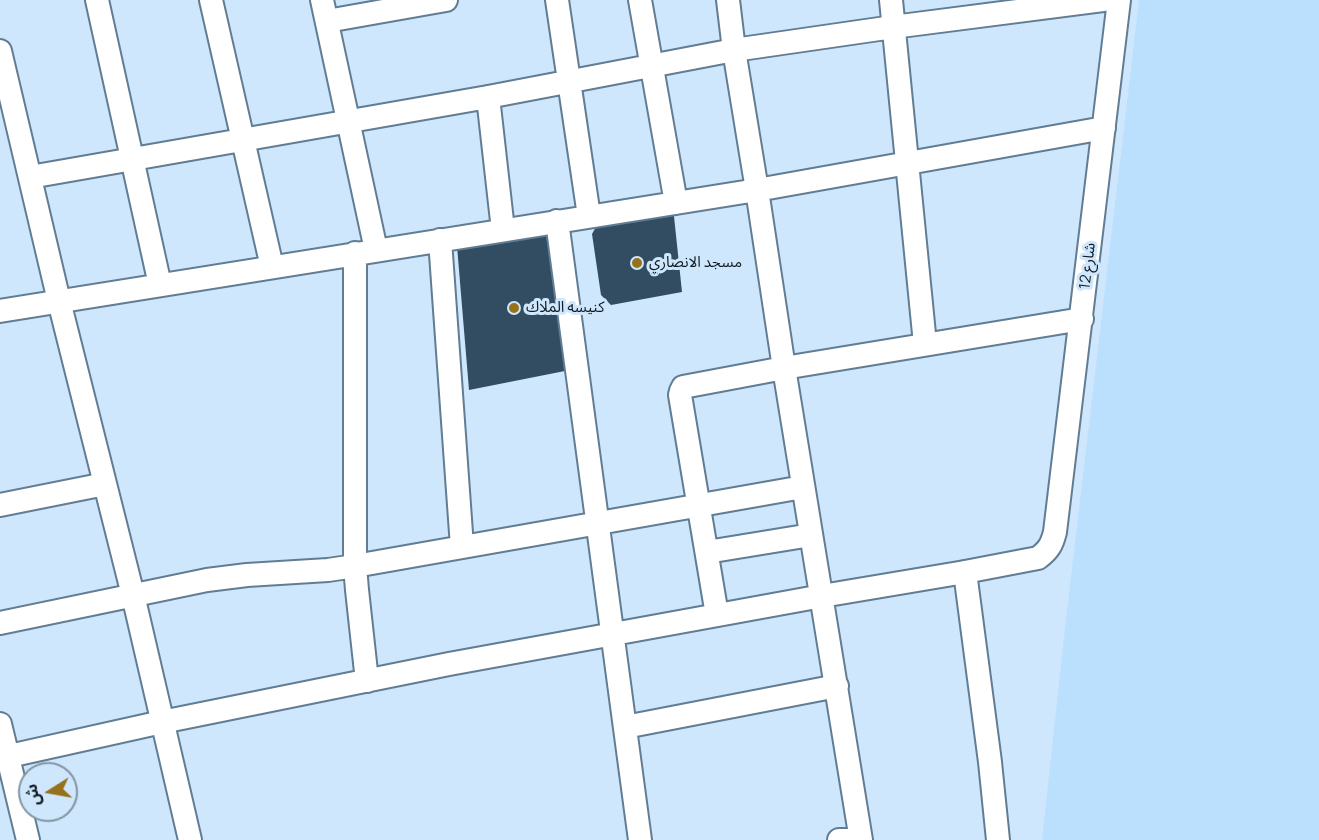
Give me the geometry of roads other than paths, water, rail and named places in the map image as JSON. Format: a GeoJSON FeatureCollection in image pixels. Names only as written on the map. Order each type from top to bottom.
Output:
{"type":"FeatureCollection","features":[{"type":"Feature","properties":{"kind":"street"},"geometry":{"type":"LineString","coordinates":[[97,0],[160,285]]}},
{"type":"Feature","properties":{"kind":"street"},"geometry":{"type":"LineString","coordinates":[[211,0],[272,267]]}},
{"type":"Feature","properties":{"kind":"street"},"geometry":{"type":"LineString","coordinates":[[367,681],[355,566],[366,252],[349,122],[324,11],[446,0]]}},
{"type":"Feature","properties":{"kind":"street"},"geometry":{"type":"LineString","coordinates":[[557,0],[589,216]]}},
{"type":"Feature","properties":{"kind":"street"},"geometry":{"type":"LineString","coordinates":[[640,0],[676,203]]}},
{"type":"Feature","properties":{"kind":"street"},"geometry":{"type":"LineString","coordinates":[[728,0],[784,368],[861,840],[839,840]]}},
{"type":"Feature","properties":{"kind":"street"},"geometry":{"type":"LineString","coordinates":[[891,0],[925,344]]}},
{"type":"Feature","properties":{"kind":"street"},"geometry":{"type":"LineString","coordinates":[[30,177],[488,97],[734,50],[1103,0]]}},
{"type":"Feature","properties":{"kind":"street","name":"شارع 12"},"geometry":{"type":"LineString","coordinates":[[965,572],[1038,558],[1047,552],[1052,544],[1082,319],[1119,0]]}},
{"type":"Feature","properties":{"kind":"street"},"geometry":{"type":"LineString","coordinates":[[0,51],[59,301],[133,595],[190,840]]}},
{"type":"Feature","properties":{"kind":"street"},"geometry":{"type":"LineString","coordinates":[[488,97],[503,230]]}},
{"type":"Feature","properties":{"kind":"street"},"geometry":{"type":"LineString","coordinates":[[0,311],[757,190],[1104,128]]}},
{"type":"Feature","properties":{"kind":"street"},"geometry":{"type":"LineString","coordinates":[[557,221],[640,840]]}},
{"type":"Feature","properties":{"kind":"street"},"geometry":{"type":"LineString","coordinates":[[440,240],[462,547]]}},
{"type":"Feature","properties":{"kind":"street"},"geometry":{"type":"LineString","coordinates":[[717,615],[680,396],[683,387],[1082,319]]}},
{"type":"Feature","properties":{"kind":"street"},"geometry":{"type":"LineString","coordinates":[[0,505],[105,484]]}},
{"type":"Feature","properties":{"kind":"street"},"geometry":{"type":"LineString","coordinates":[[0,623],[207,580],[355,566],[803,487]]}},
{"type":"Feature","properties":{"kind":"street"},"geometry":{"type":"LineString","coordinates":[[707,552],[811,535]]}},
{"type":"Feature","properties":{"kind":"street"},"geometry":{"type":"LineString","coordinates":[[4,757],[162,722],[367,681],[612,634],[965,572],[998,840]]}},
{"type":"Feature","properties":{"kind":"street"},"geometry":{"type":"LineString","coordinates":[[625,727],[837,686]]}},
{"type":"Feature","properties":{"kind":"street"},"geometry":{"type":"LineString","coordinates":[[0,724],[4,757],[28,840]]}},
{"type":"Feature","properties":{"kind":"place","name":"مسجد الانصاري"},"geometry":{"type":"Point","coordinates":[637,263]}},
{"type":"Feature","properties":{"kind":"place","name":"كنيسه الملاك"},"geometry":{"type":"Point","coordinates":[514,308]}}]}
